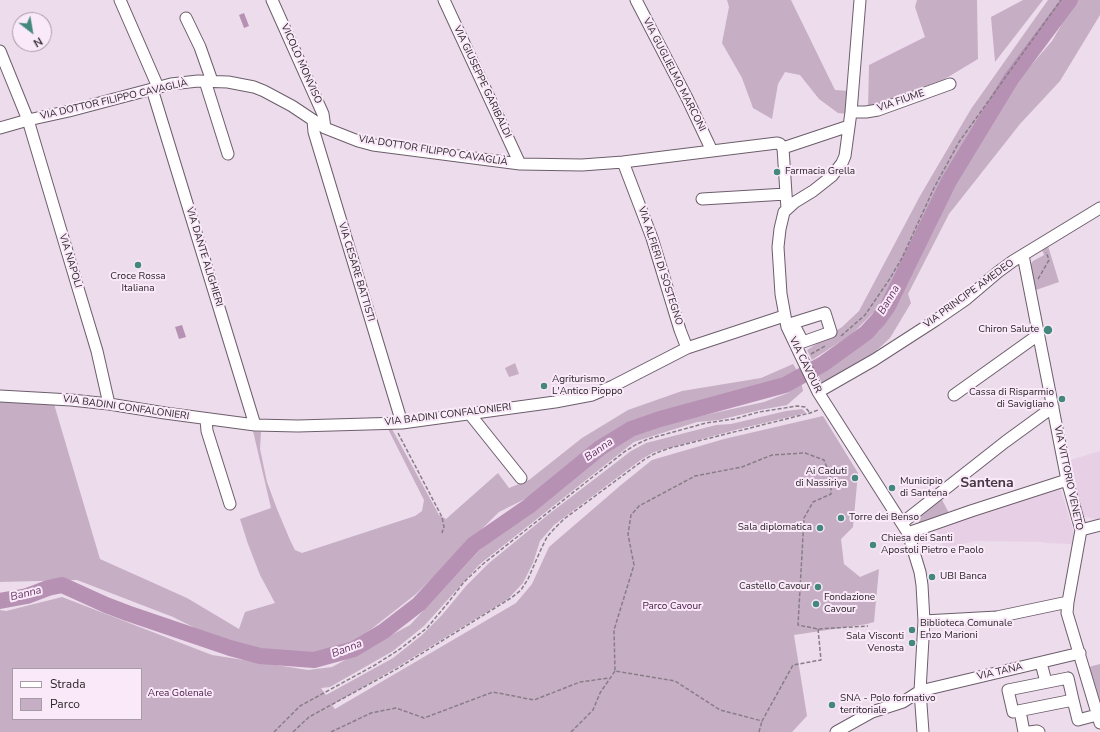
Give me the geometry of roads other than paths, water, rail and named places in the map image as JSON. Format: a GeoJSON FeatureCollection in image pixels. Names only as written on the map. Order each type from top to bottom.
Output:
{"type":"FeatureCollection","features":[{"type":"Feature","properties":{"kind":"street","name":"VIA DANTE ALIGHIERI"},"geometry":{"type":"LineString","coordinates":[[120,0],[155,88],[255,425]]}},
{"type":"Feature","properties":{"kind":"street","name":"VICOLO MONVISO"},"geometry":{"type":"LineString","coordinates":[[272,0],[323,114],[325,128]]}},
{"type":"Feature","properties":{"kind":"street","name":"VIA GUGLIELMO MARCONI"},"geometry":{"type":"LineString","coordinates":[[636,0],[687,98],[712,151]]}},
{"type":"Feature","properties":{"kind":"street"},"geometry":{"type":"LineString","coordinates":[[787,209],[825,182],[838,170],[845,156],[851,112],[860,0]]}},
{"type":"Feature","properties":{"kind":"street","name":"VIA GIUSEPPE GARIBALDI"},"geometry":{"type":"LineString","coordinates":[[446,1],[520,164]]}},
{"type":"Feature","properties":{"kind":"street"},"geometry":{"type":"LineString","coordinates":[[186,18],[200,47],[228,154]]}},
{"type":"Feature","properties":{"kind":"street","name":"VIA DOTTOR FILIPPO CAVAGLIÀ"},"geometry":{"type":"LineString","coordinates":[[0,51],[28,120],[69,111],[155,88],[186,82],[228,82],[254,87],[277,98],[325,128],[341,135],[374,144],[520,164],[582,165],[623,162],[777,143],[780,144],[782,148],[849,126]]}},
{"type":"Feature","properties":{"kind":"street","name":"VIA FIUME"},"geometry":{"type":"LineString","coordinates":[[851,112],[878,110],[950,84]]}},
{"type":"Feature","properties":{"kind":"street"},"geometry":{"type":"LineString","coordinates":[[0,128],[28,120]]}},
{"type":"Feature","properties":{"kind":"street","name":"VIA NAPOLI"},"geometry":{"type":"LineString","coordinates":[[28,120],[82,302],[103,376],[109,404]]}},
{"type":"Feature","properties":{"kind":"street","name":"VIA CESARE BATTISTI"},"geometry":{"type":"LineString","coordinates":[[313,120],[316,139],[398,423]]}},
{"type":"Feature","properties":{"kind":"street"},"geometry":{"type":"LineString","coordinates":[[782,148],[787,209]]}},
{"type":"Feature","properties":{"kind":"street","name":"VIA ALFIERI DI SOSTEGNO"},"geometry":{"type":"LineString","coordinates":[[623,162],[652,238],[680,330],[687,348]]}},
{"type":"Feature","properties":{"kind":"street"},"geometry":{"type":"LineString","coordinates":[[702,199],[786,194]]}},
{"type":"Feature","properties":{"kind":"street","name":"VIA PRINCIPE AMEDEO"},"geometry":{"type":"LineString","coordinates":[[818,391],[879,356],[942,317],[998,272],[1100,208]]}},
{"type":"Feature","properties":{"kind":"street","name":"VIA CAVOUR"},"geometry":{"type":"LineString","coordinates":[[787,209],[783,216],[778,247],[784,316],[787,327],[801,347],[818,391],[826,406],[908,533],[920,572],[924,621],[920,691],[923,732]]}},
{"type":"Feature","properties":{"kind":"street","name":"VIA VITTORIO VENETO"},"geometry":{"type":"LineString","coordinates":[[1023,255],[1067,480],[1081,530],[1068,602],[1068,613],[1099,720]]}},
{"type":"Feature","properties":{"kind":"street","name":"VIA BADINI CONFALONIERI"},"geometry":{"type":"LineString","coordinates":[[0,396],[72,400],[109,404],[255,425],[298,426],[398,423],[555,402],[592,395],[613,386],[687,348],[784,316]]}},
{"type":"Feature","properties":{"kind":"street"},"geometry":{"type":"LineString","coordinates":[[954,395],[1038,335]]}},
{"type":"Feature","properties":{"kind":"street"},"geometry":{"type":"LineString","coordinates":[[902,523],[1005,442],[1053,408]]}},
{"type":"Feature","properties":{"kind":"street"},"geometry":{"type":"LineString","coordinates":[[470,413],[521,478]]}},
{"type":"Feature","properties":{"kind":"street"},"geometry":{"type":"LineString","coordinates":[[206,419],[207,431],[230,504]]}},
{"type":"Feature","properties":{"kind":"street"},"geometry":{"type":"LineString","coordinates":[[908,533],[1067,480]]}},
{"type":"Feature","properties":{"kind":"street"},"geometry":{"type":"LineString","coordinates":[[1081,530],[1100,525]]}},
{"type":"Feature","properties":{"kind":"street"},"geometry":{"type":"LineString","coordinates":[[924,621],[997,617],[1068,602]]}},
{"type":"Feature","properties":{"kind":"street","name":"VIA TANA"},"geometry":{"type":"LineString","coordinates":[[836,732],[872,712],[903,702],[920,691],[1080,653]]}},
{"type":"Feature","properties":{"kind":"street"},"geometry":{"type":"LineString","coordinates":[[1041,663],[1046,682]]}},
{"type":"Feature","properties":{"kind":"street"},"geometry":{"type":"LineString","coordinates":[[1073,700],[1013,712],[1008,690],[1068,678],[1078,720],[1099,720]]}},
{"type":"Feature","properties":{"kind":"street"},"geometry":{"type":"LineString","coordinates":[[1020,711],[1024,732]]}},
{"type":"Feature","properties":{"kind":"street"},"geometry":{"type":"LineString","coordinates":[[1029,732],[1039,732]]}},
{"type":"Feature","properties":{"kind":"waterway","name":"Banna"},"geometry":{"type":"LineString","coordinates":[[0,601],[27,596],[48,588],[62,585],[127,613],[230,648],[260,656],[314,660],[354,649],[384,631],[419,604],[474,544],[529,506],[600,448],[631,429],[660,419],[785,385],[823,364],[866,333],[888,306],[949,181],[1011,79],[1070,0]]}},
{"type":"Feature","properties":{"kind":"place","name":"Farmacia Grella"},"geometry":{"type":"Point","coordinates":[777,172]}},
{"type":"Feature","properties":{"kind":"place","name":"Croce Rossa Italiana"},"geometry":{"type":"Point","coordinates":[138,265]}},
{"type":"Feature","properties":{"kind":"place","name":"Chiron Salute"},"geometry":{"type":"Point","coordinates":[1048,330]}},
{"type":"Feature","properties":{"kind":"place","name":"Agriturismo L'Antico Pioppo"},"geometry":{"type":"Point","coordinates":[544,386]}},
{"type":"Feature","properties":{"kind":"place","name":"Cassa di Risparmio di Savigliano"},"geometry":{"type":"Point","coordinates":[1062,399]}},
{"type":"Feature","properties":{"kind":"place","name":"Ai Caduti di Nassiriya"},"geometry":{"type":"Point","coordinates":[855,478]}},
{"type":"Feature","properties":{"kind":"place","name":"Municipio di Santena"},"geometry":{"type":"Point","coordinates":[892,488]}},
{"type":"Feature","properties":{"kind":"place","name":"Torre dei Benso"},"geometry":{"type":"Point","coordinates":[841,518]}},
{"type":"Feature","properties":{"kind":"place","name":"Sala diplomatica"},"geometry":{"type":"Point","coordinates":[820,528]}},
{"type":"Feature","properties":{"kind":"place","name":"Chiesa dei Santi Apostoli Pietro e Paolo"},"geometry":{"type":"Point","coordinates":[873,545]}},
{"type":"Feature","properties":{"kind":"place","name":"UBI Banca"},"geometry":{"type":"Point","coordinates":[932,577]}},
{"type":"Feature","properties":{"kind":"place","name":"Castello Cavour"},"geometry":{"type":"Point","coordinates":[818,587]}},
{"type":"Feature","properties":{"kind":"place","name":"Fondazione Cavour"},"geometry":{"type":"Point","coordinates":[816,604]}},
{"type":"Feature","properties":{"kind":"place","name":"Biblioteca Comunale Enzo Marioni"},"geometry":{"type":"Point","coordinates":[912,630]}},
{"type":"Feature","properties":{"kind":"place","name":"Sala Visconti Venosta"},"geometry":{"type":"Point","coordinates":[912,643]}},
{"type":"Feature","properties":{"kind":"place","name":"SNA - Polo formativo territoriale"},"geometry":{"type":"Point","coordinates":[832,705]}},
{"type":"Feature","properties":{"kind":"district","name":"Santena"},"geometry":{"type":"Point","coordinates":[987,484]}},
{"type":"Feature","properties":{"kind":"park label","name":"Parco Cavour"},"geometry":{"type":"Point","coordinates":[672,607]}},
{"type":"Feature","properties":{"kind":"park label","name":"Area Golenale"},"geometry":{"type":"Point","coordinates":[180,694]}}]}
